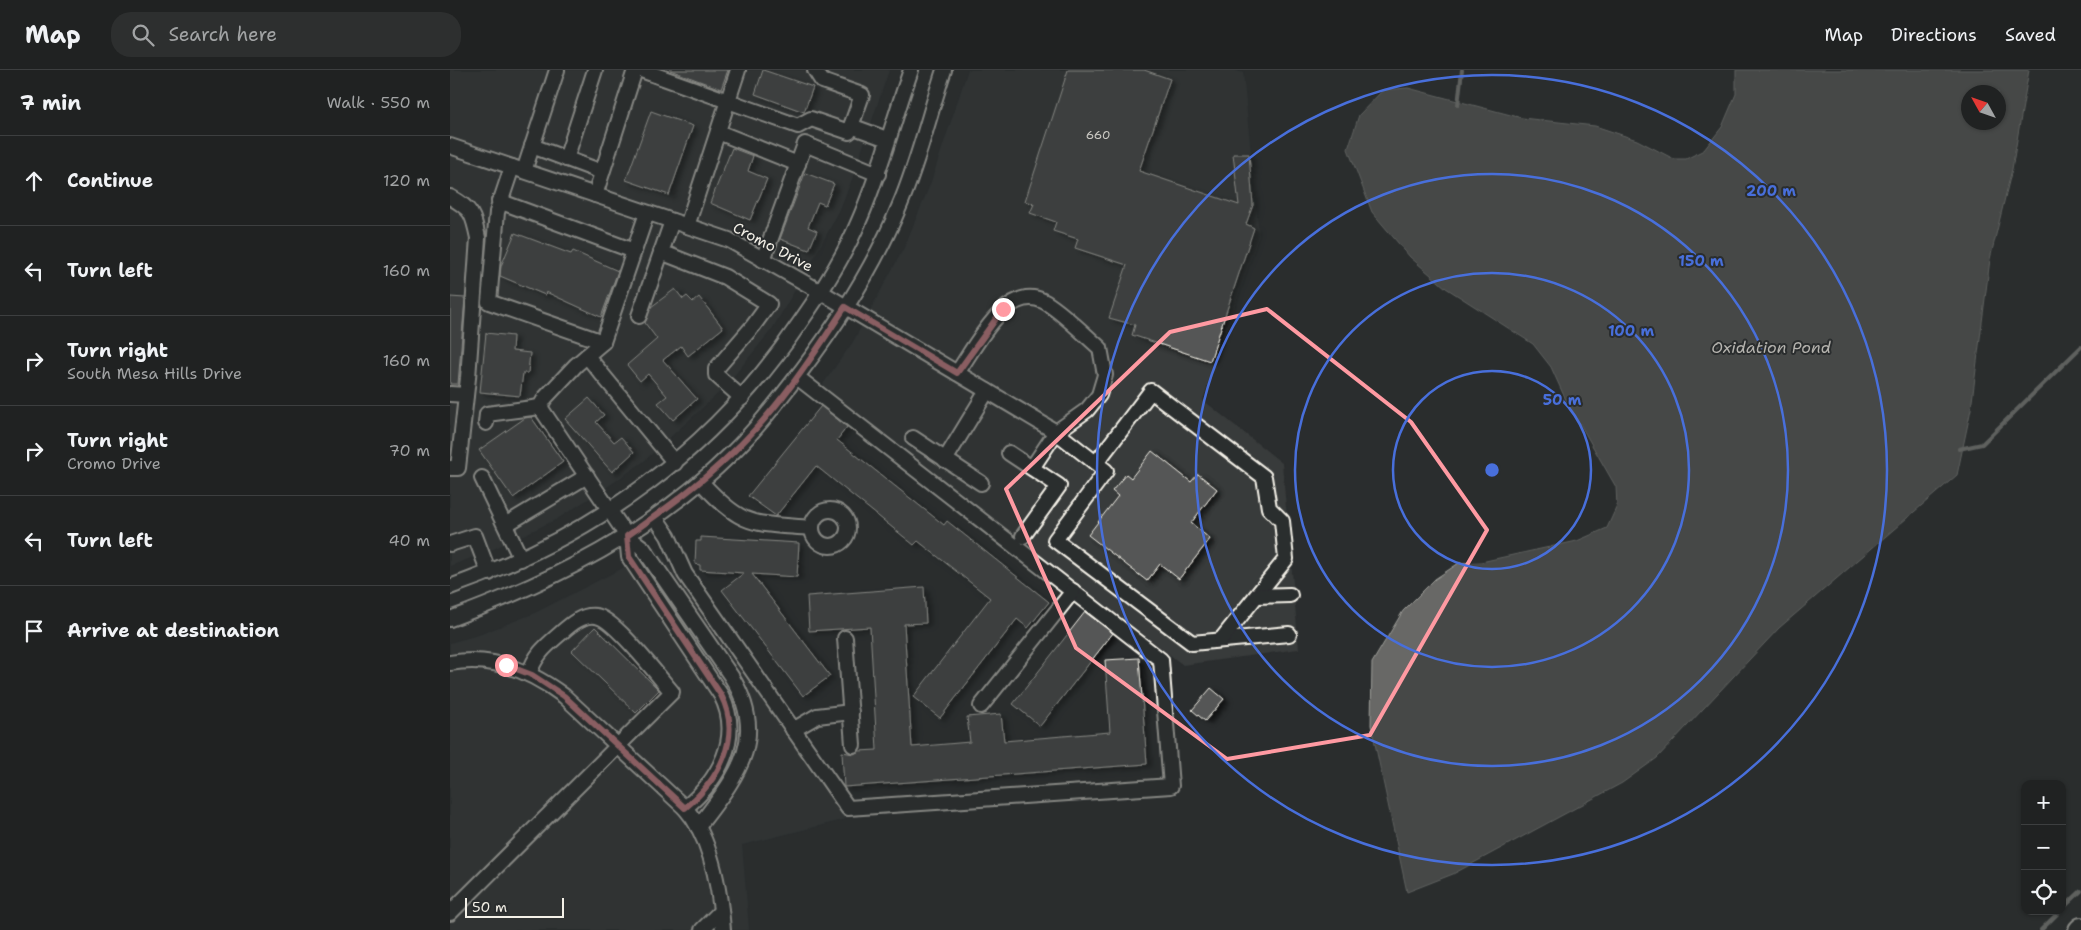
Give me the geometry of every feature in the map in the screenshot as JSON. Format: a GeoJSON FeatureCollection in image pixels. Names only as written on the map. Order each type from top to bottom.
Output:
{"type":"FeatureCollection","features":[{"type":"Feature","properties":{"kind":"street"},"geometry":{"type":"LineString","coordinates":[[557,70],[532,146],[499,201],[489,302],[603,342]]}},
{"type":"Feature","properties":{"kind":"street"},"geometry":{"type":"LineString","coordinates":[[566,159],[595,70]]}},
{"type":"Feature","properties":{"kind":"street"},"geometry":{"type":"LineString","coordinates":[[595,195],[635,70]]}},
{"type":"Feature","properties":{"kind":"street"},"geometry":{"type":"LineString","coordinates":[[641,70],[798,126],[811,119],[849,132],[862,94],[822,81],[815,70]]}},
{"type":"Feature","properties":{"kind":"street"},"geometry":{"type":"LineString","coordinates":[[686,226],[738,70]]}},
{"type":"Feature","properties":{"kind":"street"},"geometry":{"type":"LineString","coordinates":[[450,587],[521,559],[610,510],[675,463],[720,422],[742,398],[781,351],[821,292],[858,225],[878,174],[887,139],[911,70]]}},
{"type":"Feature","properties":{"kind":"street"},"geometry":{"type":"LineString","coordinates":[[450,619],[529,589],[571,568],[627,536],[701,482],[733,453],[767,415],[797,377],[845,307],[874,258],[900,206],[944,70]]}},
{"type":"Feature","properties":{"kind":"street"},"geometry":{"type":"LineString","coordinates":[[851,126],[887,139]]}},
{"type":"Feature","properties":{"kind":"street"},"geometry":{"type":"LineString","coordinates":[[718,132],[798,164]]}},
{"type":"Feature","properties":{"kind":"street"},"geometry":{"type":"LineString","coordinates":[[763,260],[805,144],[878,174]]}},
{"type":"Feature","properties":{"kind":"street","name":"Cromo Drive"},"geometry":{"type":"LineString","coordinates":[[450,146],[729,240],[821,292],[1056,432],[1096,463]]}},
{"type":"Feature","properties":{"kind":"street"},"geometry":{"type":"LineString","coordinates":[[532,146],[602,172]]}},
{"type":"Feature","properties":{"kind":"street"},"geometry":{"type":"LineString","coordinates":[[450,197],[464,205],[474,215],[478,238],[466,395],[458,468],[450,468]]}},
{"type":"Feature","properties":{"kind":"street"},"geometry":{"type":"LineString","coordinates":[[499,201],[634,250]]}},
{"type":"Feature","properties":{"kind":"street"},"geometry":{"type":"LineString","coordinates":[[540,407],[545,398],[603,342],[647,213]]}},
{"type":"Feature","properties":{"kind":"street"},"geometry":{"type":"LineString","coordinates":[[639,316],[672,221]]}},
{"type":"Feature","properties":{"kind":"street"},"geometry":{"type":"LineString","coordinates":[[661,252],[725,277],[769,304],[754,326],[716,369],[716,375],[742,398]]}},
{"type":"Feature","properties":{"kind":"street"},"geometry":{"type":"LineString","coordinates":[[957,373],[1003,309],[1016,300],[1030,297],[1044,301],[1100,348],[1105,375],[1099,395],[1087,410],[1056,432],[1032,468]]}},
{"type":"Feature","properties":{"kind":"street"},"geometry":{"type":"LineString","coordinates":[[587,356],[675,463]]}},
{"type":"Feature","properties":{"kind":"street"},"geometry":{"type":"LineString","coordinates":[[654,517],[668,536],[685,574],[848,808],[1171,786],[1161,660],[797,377]]}},
{"type":"Feature","properties":{"kind":"street"},"geometry":{"type":"LineString","coordinates":[[1221,640],[1286,559],[1282,521],[1269,508],[1264,477],[1151,391],[1096,463],[1106,471],[1055,540],[1192,643],[1288,634]]}},
{"type":"Feature","properties":{"kind":"street"},"geometry":{"type":"LineString","coordinates":[[945,460],[987,392]]}},
{"type":"Feature","properties":{"kind":"street"},"geometry":{"type":"LineString","coordinates":[[450,394],[466,395]]}},
{"type":"Feature","properties":{"kind":"street"},"geometry":{"type":"LineString","coordinates":[[486,423],[487,414],[540,407]]}},
{"type":"Feature","properties":{"kind":"street"},"geometry":{"type":"LineString","coordinates":[[540,407],[627,536],[642,548],[730,676],[746,711],[748,738],[740,768],[698,827]]}},
{"type":"Feature","properties":{"kind":"street"},"geometry":{"type":"LineString","coordinates":[[913,438],[980,483]]}},
{"type":"Feature","properties":{"kind":"street"},"geometry":{"type":"LineString","coordinates":[[1009,453],[1059,486],[1023,536]]}},
{"type":"Feature","properties":{"kind":"street"},"geometry":{"type":"LineString","coordinates":[[505,525],[587,476]]}},
{"type":"Feature","properties":{"kind":"street"},"geometry":{"type":"LineString","coordinates":[[482,478],[521,559]]}},
{"type":"Feature","properties":{"kind":"street"},"geometry":{"type":"LineString","coordinates":[[701,482],[721,504],[742,519],[759,523],[812,528]]}},
{"type":"Feature","properties":{"kind":"street"},"geometry":{"type":"LineString","coordinates":[[450,544],[475,536],[489,573]]}},
{"type":"Feature","properties":{"kind":"street"},"geometry":{"type":"LineString","coordinates":[[627,536],[629,557],[721,695],[729,713],[730,733],[726,754],[707,786],[685,808]]}},
{"type":"Feature","properties":{"kind":"street"},"geometry":{"type":"LineString","coordinates":[[981,706],[1073,591]]}},
{"type":"Feature","properties":{"kind":"street"},"geometry":{"type":"LineString","coordinates":[[1257,596],[1290,595]]}},
{"type":"Feature","properties":{"kind":"street"},"geometry":{"type":"LineString","coordinates":[[450,913],[672,692],[610,622],[591,616],[573,623],[538,653],[529,674]]}},
{"type":"Feature","properties":{"kind":"street"},"geometry":{"type":"LineString","coordinates":[[845,638],[853,745]]}},
{"type":"Feature","properties":{"kind":"street"},"geometry":{"type":"LineString","coordinates":[[450,663],[492,662],[529,674],[564,696],[685,808],[698,827],[712,867],[723,930]]}},
{"type":"Feature","properties":{"kind":"street"},"geometry":{"type":"LineString","coordinates":[[793,730],[817,716],[850,712]]}},
{"type":"Feature","properties":{"kind":"street"},"geometry":{"type":"LineString","coordinates":[[702,930],[721,911]]}},
{"type":"Feature","properties":{"kind":"highlighted area"},"geometry":{"type":"Polygon","coordinates":[[[1267,309],[1411,422],[1487,530],[1370,735],[1227,759],[1076,648],[1006,489],[1170,332],[1267,309]]]}},
{"type":"Feature","properties":{"kind":"shaded area"},"geometry":{"type":"Polygon","coordinates":[[[450,70],[889,70],[852,179],[839,211],[772,329],[724,388],[644,461],[607,487],[557,519],[489,551],[450,566],[450,70]]]}},
{"type":"Feature","properties":{"kind":"shaded area"},"geometry":{"type":"Polygon","coordinates":[[[968,70],[1233,70],[1243,73],[1259,235],[1203,400],[1282,463],[1299,649],[1183,665],[821,387],[853,342],[904,248],[930,185],[968,70]]]}},
{"type":"Feature","properties":{"kind":"shaded area"},"geometry":{"type":"Polygon","coordinates":[[[655,546],[846,819],[742,845],[749,930],[450,930],[450,643],[479,635],[533,614],[623,568],[655,546]]]}},
{"type":"Feature","properties":{"kind":"water","name":"Oxidation Pond"},"geometry":{"type":"Polygon","coordinates":[[[1736,70],[2029,70],[2012,169],[1990,259],[1971,409],[1957,475],[1779,628],[1657,758],[1622,783],[1453,874],[1407,892],[1371,725],[1372,663],[1403,611],[1435,579],[1459,563],[1481,562],[1577,541],[1607,528],[1617,506],[1616,487],[1565,398],[1551,367],[1533,344],[1446,288],[1410,257],[1372,212],[1348,149],[1359,115],[1383,90],[1408,88],[1522,118],[1595,126],[1637,140],[1674,159],[1686,159],[1704,150],[1722,127],[1736,94],[1736,70]]]}},
{"type":"Feature","properties":{"kind":"building"},"geometry":{"type":"Polygon","coordinates":[[[670,70],[728,70],[721,89],[670,70]]]}},
{"type":"Feature","properties":{"kind":"building"},"geometry":{"type":"Polygon","coordinates":[[[763,70],[813,87],[804,112],[755,94],[763,70]]]}},
{"type":"Feature","properties":{"kind":"building"},"geometry":{"type":"Polygon","coordinates":[[[1068,70],[1144,70],[1170,79],[1139,171],[1239,205],[1233,154],[1249,154],[1253,205],[1246,224],[1254,228],[1210,361],[1132,335],[1135,325],[1109,318],[1127,265],[1075,248],[1078,239],[1053,231],[1056,222],[1030,213],[1034,204],[1025,201],[1068,70]]]}},
{"type":"Feature","properties":{"kind":"building"},"geometry":{"type":"Polygon","coordinates":[[[651,111],[693,126],[669,195],[626,180],[651,111]]]}},
{"type":"Feature","properties":{"kind":"building"},"geometry":{"type":"Polygon","coordinates":[[[732,148],[753,156],[748,171],[767,179],[750,220],[710,203],[732,148]]]}},
{"type":"Feature","properties":{"kind":"building"},"geometry":{"type":"Polygon","coordinates":[[[805,173],[834,184],[825,205],[818,202],[808,227],[817,231],[809,250],[780,239],[805,173]]]}},
{"type":"Feature","properties":{"kind":"building"},"geometry":{"type":"Polygon","coordinates":[[[515,233],[571,254],[573,251],[618,271],[601,317],[546,292],[545,295],[500,276],[501,266],[515,233]]]}},
{"type":"Feature","properties":{"kind":"building"},"geometry":{"type":"Polygon","coordinates":[[[675,289],[683,299],[687,296],[693,302],[699,297],[723,328],[688,356],[681,346],[663,360],[697,399],[673,420],[658,403],[667,396],[648,374],[640,381],[627,365],[657,339],[645,323],[651,307],[675,289]]]}},
{"type":"Feature","properties":{"kind":"building"},"geometry":{"type":"Polygon","coordinates":[[[450,297],[465,298],[458,384],[450,384],[450,297]]]}},
{"type":"Feature","properties":{"kind":"building"},"geometry":{"type":"Polygon","coordinates":[[[486,333],[513,336],[512,351],[530,353],[528,373],[523,373],[520,396],[480,392],[486,333]]]}},
{"type":"Feature","properties":{"kind":"building"},"geometry":{"type":"Polygon","coordinates":[[[589,398],[604,415],[596,422],[614,442],[621,437],[634,452],[612,472],[565,419],[589,398]]]}},
{"type":"Feature","properties":{"kind":"building"},"geometry":{"type":"Polygon","coordinates":[[[821,406],[847,427],[837,440],[944,525],[947,521],[1049,602],[1028,628],[1017,619],[940,718],[913,697],[990,598],[918,541],[914,545],[816,466],[776,516],[748,496],[821,406]]]}},
{"type":"Feature","properties":{"kind":"building"},"geometry":{"type":"Polygon","coordinates":[[[531,417],[563,462],[513,498],[479,450],[525,418],[531,417]]]}},
{"type":"Feature","properties":{"kind":"building"},"geometry":{"type":"Polygon","coordinates":[[[1152,451],[1191,482],[1198,474],[1217,489],[1191,523],[1210,539],[1179,579],[1160,564],[1147,581],[1088,535],[1118,496],[1112,491],[1126,474],[1131,478],[1152,451]]]}},
{"type":"Feature","properties":{"kind":"building"},"geometry":{"type":"Polygon","coordinates":[[[701,537],[799,543],[797,577],[752,574],[830,676],[803,696],[722,590],[744,573],[700,570],[700,565],[695,564],[696,541],[701,541],[701,537]]]}},
{"type":"Feature","properties":{"kind":"building"},"geometry":{"type":"Polygon","coordinates":[[[924,587],[926,623],[904,624],[912,747],[970,742],[967,717],[1001,714],[1004,741],[1110,732],[1105,660],[1139,658],[1147,764],[844,787],[842,752],[854,754],[859,751],[877,750],[870,627],[809,631],[807,596],[924,587]]]}},
{"type":"Feature","properties":{"kind":"building"},"geometry":{"type":"Polygon","coordinates":[[[1085,612],[1113,633],[1040,726],[1013,704],[1085,612]]]}},
{"type":"Feature","properties":{"kind":"building"},"geometry":{"type":"Polygon","coordinates":[[[595,627],[659,690],[636,713],[572,651],[595,627]]]}},
{"type":"Feature","properties":{"kind":"building"},"geometry":{"type":"Polygon","coordinates":[[[1211,688],[1224,699],[1205,721],[1192,710],[1211,688]]]}},
{"type":"Feature","properties":{"kind":"waterway"},"geometry":{"type":"LineString","coordinates":[[1458,105],[1462,70]]}},
{"type":"Feature","properties":{"kind":"waterway"},"geometry":{"type":"LineString","coordinates":[[1959,449],[1982,444],[2081,347]]}},
{"type":"Feature","properties":{"kind":"waterway"},"geometry":{"type":"LineString","coordinates":[[2066,905],[2081,891]]}},
{"type":"Feature","properties":{"kind":"waterway"},"geometry":{"type":"LineString","coordinates":[[2041,930],[2056,915]]}},
{"type":"Feature","properties":{"kind":"route"},"geometry":{"type":"LineString","coordinates":[[506,665],[546,682],[564,696],[685,808],[701,794],[726,754],[730,733],[729,713],[721,695],[629,557],[627,536],[684,496],[733,453],[767,415],[815,353],[845,307],[957,373],[1003,309]]}}]}
